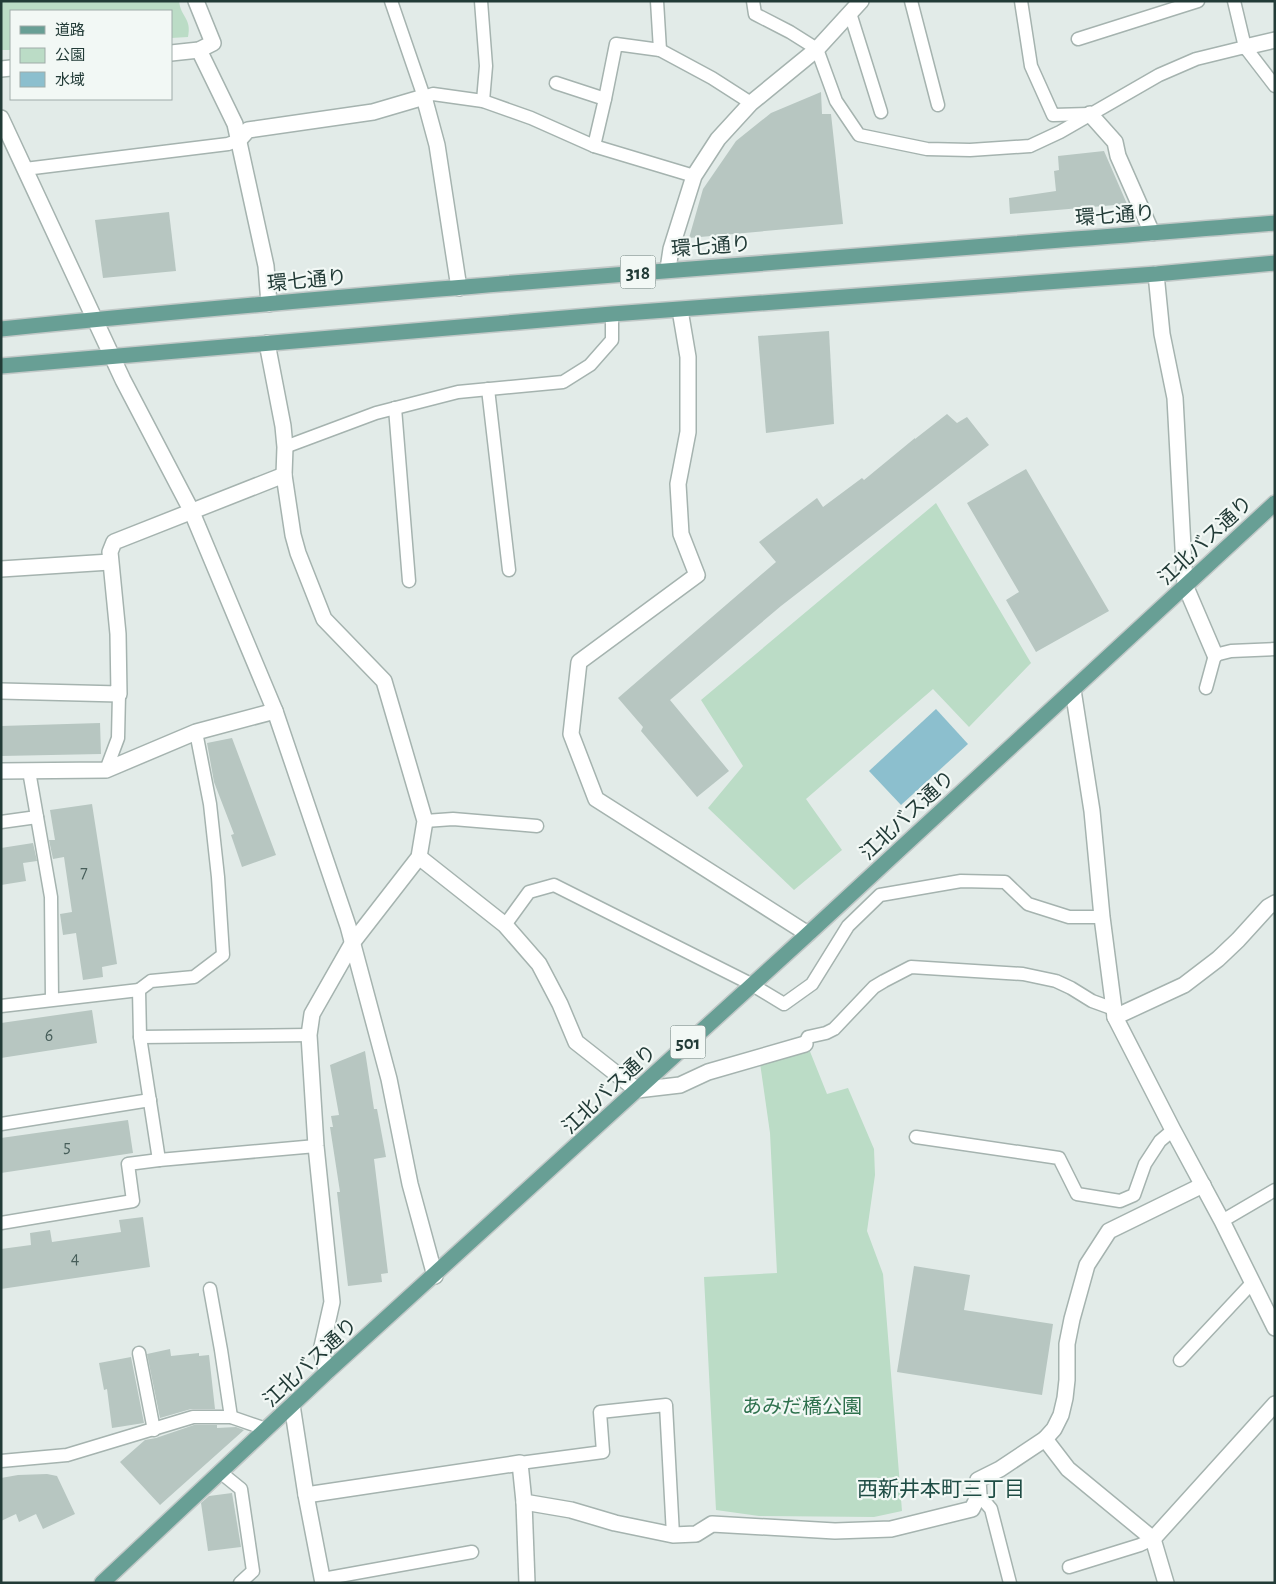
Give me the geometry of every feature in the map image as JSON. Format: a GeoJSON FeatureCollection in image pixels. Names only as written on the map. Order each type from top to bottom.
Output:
{"type":"FeatureCollection","features":[{"type":"Feature","properties":{"kind":"main road","name":"環七通り"},"geometry":{"type":"LineString","coordinates":[[1,330],[269,304],[668,270],[1275,222]]}},
{"type":"Feature","properties":{"kind":"main road","name":"318"},"geometry":{"type":"LineString","coordinates":[[1,366],[612,314],[1156,274],[1275,263]]}},
{"type":"Feature","properties":{"kind":"main road","name":"江北バス通り"},"geometry":{"type":"LineString","coordinates":[[102,1583],[292,1405],[808,934],[1275,503]]}},
{"type":"Feature","properties":{"kind":"street"},"geometry":{"type":"LineString","coordinates":[[172,53],[199,50],[213,43],[196,1]]}},
{"type":"Feature","properties":{"kind":"street"},"geometry":{"type":"LineString","coordinates":[[668,270],[671,249],[694,176],[718,139],[751,103],[818,49],[861,1]]}},
{"type":"Feature","properties":{"kind":"street"},"geometry":{"type":"LineString","coordinates":[[1244,47],[1275,40]]}},
{"type":"Feature","properties":{"kind":"street"},"geometry":{"type":"LineString","coordinates":[[199,50],[235,124],[266,266],[269,304]]}},
{"type":"Feature","properties":{"kind":"street"},"geometry":{"type":"LineString","coordinates":[[239,140],[248,130],[373,112],[424,97],[437,145],[459,288]]}},
{"type":"Feature","properties":{"kind":"street"},"geometry":{"type":"LineString","coordinates":[[1090,114],[1115,142],[1118,156],[1152,233]]}},
{"type":"Feature","properties":{"kind":"street"},"geometry":{"type":"LineString","coordinates":[[1,118],[112,356],[191,510],[275,711],[338,892],[353,942],[389,1079],[410,1184],[435,1276]]}},
{"type":"Feature","properties":{"kind":"street"},"geometry":{"type":"LineString","coordinates":[[1156,274],[1162,334],[1175,398],[1185,585],[1215,655]]}},
{"type":"Feature","properties":{"kind":"street"},"geometry":{"type":"LineString","coordinates":[[680,310],[688,356],[688,432],[678,484],[681,534],[697,575],[579,662],[571,734],[596,799],[808,934]]}},
{"type":"Feature","properties":{"kind":"street"},"geometry":{"type":"LineString","coordinates":[[267,343],[283,426],[285,447],[284,475],[293,535],[298,553],[324,619],[384,681],[425,822],[419,857],[353,942],[312,1014],[309,1035],[316,1146],[332,1302],[321,1351],[328,1372]]}},
{"type":"Feature","properties":{"kind":"street"},"geometry":{"type":"LineString","coordinates":[[1,692],[120,694],[118,634],[110,562],[110,552],[114,542],[191,510],[284,475]]}},
{"type":"Feature","properties":{"kind":"street"},"geometry":{"type":"LineString","coordinates":[[1,569],[110,562]]}},
{"type":"Feature","properties":{"kind":"street"},"geometry":{"type":"LineString","coordinates":[[1073,690],[1092,811],[1102,917],[1114,1013],[1173,1130],[1222,1221],[1275,1328]]}},
{"type":"Feature","properties":{"kind":"street"},"geometry":{"type":"LineString","coordinates":[[1,771],[106,770],[196,732],[275,711]]}},
{"type":"Feature","properties":{"kind":"street"},"geometry":{"type":"LineString","coordinates":[[419,857],[506,925],[539,964],[560,1004],[576,1042],[637,1090],[680,1085],[708,1072],[805,1044]]}},
{"type":"Feature","properties":{"kind":"street"},"geometry":{"type":"LineString","coordinates":[[1114,1013],[1184,985],[1218,959],[1238,940],[1268,906],[1275,903]]}},
{"type":"Feature","properties":{"kind":"street"},"geometry":{"type":"LineString","coordinates":[[524,1502],[571,1510],[615,1523],[673,1534],[696,1534],[712,1524],[835,1531],[891,1529],[972,1509],[979,1495],[978,1480],[1000,1469],[1045,1439],[1054,1429],[1061,1415],[1067,1380],[1067,1344],[1072,1319],[1088,1265],[1109,1231],[1203,1184]]}},
{"type":"Feature","properties":{"kind":"street"},"geometry":{"type":"LineString","coordinates":[[1153,1539],[1275,1404]]}},
{"type":"Feature","properties":{"kind":"street"},"geometry":{"type":"LineString","coordinates":[[292,1405],[306,1495],[323,1581]]}},
{"type":"Feature","properties":{"kind":"street"},"geometry":{"type":"LineString","coordinates":[[1045,1439],[1068,1469],[1153,1539],[1166,1583]]}},
{"type":"Feature","properties":{"kind":"street"},"geometry":{"type":"LineString","coordinates":[[306,1495],[520,1463],[524,1502],[527,1583]]}},
{"type":"Feature","properties":{"kind":"lane"},"geometry":{"type":"LineString","coordinates":[[391,1],[424,97],[433,94],[483,101],[531,118],[594,146],[694,176]]}},
{"type":"Feature","properties":{"kind":"lane"},"geometry":{"type":"LineString","coordinates":[[481,1],[486,66],[483,101]]}},
{"type":"Feature","properties":{"kind":"lane"},"geometry":{"type":"LineString","coordinates":[[658,1],[660,50]]}},
{"type":"Feature","properties":{"kind":"lane"},"geometry":{"type":"LineString","coordinates":[[753,1],[755,14],[818,49],[836,100],[859,135],[927,149],[970,150],[1030,146],[1060,132],[1159,74],[1196,59],[1244,47]]}},
{"type":"Feature","properties":{"kind":"lane"},"geometry":{"type":"LineString","coordinates":[[911,1],[938,105]]}},
{"type":"Feature","properties":{"kind":"lane"},"geometry":{"type":"LineString","coordinates":[[1020,1],[1031,66],[1053,115],[1090,114]]}},
{"type":"Feature","properties":{"kind":"lane"},"geometry":{"type":"LineString","coordinates":[[1078,40],[1198,1]]}},
{"type":"Feature","properties":{"kind":"lane"},"geometry":{"type":"LineString","coordinates":[[1234,1],[1244,47],[1275,86]]}},
{"type":"Feature","properties":{"kind":"lane"},"geometry":{"type":"LineString","coordinates":[[850,13],[881,112]]}},
{"type":"Feature","properties":{"kind":"lane"},"geometry":{"type":"LineString","coordinates":[[594,146],[616,44],[660,50],[712,78],[751,103]]}},
{"type":"Feature","properties":{"kind":"lane"},"geometry":{"type":"LineString","coordinates":[[556,83],[605,99]]}},
{"type":"Feature","properties":{"kind":"lane"},"geometry":{"type":"LineString","coordinates":[[25,169],[228,144],[239,140]]}},
{"type":"Feature","properties":{"kind":"lane"},"geometry":{"type":"LineString","coordinates":[[285,447],[376,413],[458,392],[563,382],[590,365],[612,340],[612,314]]}},
{"type":"Feature","properties":{"kind":"lane"},"geometry":{"type":"LineString","coordinates":[[488,389],[509,570]]}},
{"type":"Feature","properties":{"kind":"lane"},"geometry":{"type":"LineString","coordinates":[[395,408],[409,581]]}},
{"type":"Feature","properties":{"kind":"lane"},"geometry":{"type":"LineString","coordinates":[[1206,688],[1215,655],[1231,651],[1275,649]]}},
{"type":"Feature","properties":{"kind":"lane"},"geometry":{"type":"LineString","coordinates":[[106,770],[118,738],[120,694]]}},
{"type":"Feature","properties":{"kind":"lane"},"geometry":{"type":"LineString","coordinates":[[1,1006],[139,990],[151,981],[194,977],[223,955],[218,877],[210,804],[196,732]]}},
{"type":"Feature","properties":{"kind":"lane"},"geometry":{"type":"LineString","coordinates":[[29,771],[51,897],[52,999]]}},
{"type":"Feature","properties":{"kind":"lane"},"geometry":{"type":"LineString","coordinates":[[1,822],[37,817]]}},
{"type":"Feature","properties":{"kind":"lane"},"geometry":{"type":"LineString","coordinates":[[425,822],[453,819],[537,826]]}},
{"type":"Feature","properties":{"kind":"lane"},"geometry":{"type":"LineString","coordinates":[[506,925],[529,892],[554,885],[751,984],[784,1004],[812,984],[848,926],[880,895],[961,881],[1005,882],[1028,904],[1070,917],[1102,917]]}},
{"type":"Feature","properties":{"kind":"lane"},"geometry":{"type":"LineString","coordinates":[[805,1044],[808,1037],[834,1029],[874,987],[911,967],[1023,974],[1056,981],[1072,988],[1114,1013]]}},
{"type":"Feature","properties":{"kind":"lane"},"geometry":{"type":"LineString","coordinates":[[139,990],[140,1037],[159,1160]]}},
{"type":"Feature","properties":{"kind":"lane"},"geometry":{"type":"LineString","coordinates":[[140,1037],[309,1035]]}},
{"type":"Feature","properties":{"kind":"lane"},"geometry":{"type":"LineString","coordinates":[[1,1124],[150,1100]]}},
{"type":"Feature","properties":{"kind":"lane"},"geometry":{"type":"LineString","coordinates":[[916,1137],[1059,1158],[1077,1194],[1120,1201],[1134,1195],[1145,1164],[1160,1140],[1173,1130]]}},
{"type":"Feature","properties":{"kind":"lane"},"geometry":{"type":"LineString","coordinates":[[1,1223],[133,1201],[128,1164],[316,1146]]}},
{"type":"Feature","properties":{"kind":"lane"},"geometry":{"type":"LineString","coordinates":[[1222,1221],[1275,1190]]}},
{"type":"Feature","properties":{"kind":"lane"},"geometry":{"type":"LineString","coordinates":[[1129,1198],[1138,1218]]}},
{"type":"Feature","properties":{"kind":"lane"},"geometry":{"type":"LineString","coordinates":[[1180,1360],[1252,1283]]}},
{"type":"Feature","properties":{"kind":"lane"},"geometry":{"type":"LineString","coordinates":[[210,1289],[231,1417]]}},
{"type":"Feature","properties":{"kind":"lane"},"geometry":{"type":"LineString","coordinates":[[139,1353],[154,1430]]}},
{"type":"Feature","properties":{"kind":"lane"},"geometry":{"type":"LineString","coordinates":[[520,1463],[604,1452],[600,1412],[666,1405],[673,1534]]}},
{"type":"Feature","properties":{"kind":"lane"},"geometry":{"type":"LineString","coordinates":[[1,1461],[67,1455],[193,1417],[231,1417],[266,1429]]}},
{"type":"Feature","properties":{"kind":"lane"},"geometry":{"type":"LineString","coordinates":[[220,1472],[241,1489],[254,1571],[240,1583]]}},
{"type":"Feature","properties":{"kind":"lane"},"geometry":{"type":"LineString","coordinates":[[979,1495],[991,1508],[1010,1583]]}},
{"type":"Feature","properties":{"kind":"lane"},"geometry":{"type":"LineString","coordinates":[[1070,1567],[1153,1539]]}},
{"type":"Feature","properties":{"kind":"lane"},"geometry":{"type":"LineString","coordinates":[[323,1581],[472,1552]]}},
{"type":"Feature","properties":{"kind":"green space"},"geometry":{"type":"Polygon","coordinates":[[[1,1],[179,1],[189,26],[188,37],[172,38],[172,10],[10,10],[10,50],[1,50],[1,1]]]}},
{"type":"Feature","properties":{"kind":"green space"},"geometry":{"type":"Polygon","coordinates":[[[936,503],[1031,663],[969,727],[933,689],[806,799],[842,850],[794,890],[708,808],[743,766],[701,700],[936,503]]]}},
{"type":"Feature","properties":{"kind":"green space","name":"あみだ橋公園"},"geometry":{"type":"Polygon","coordinates":[[[809,1049],[827,1094],[848,1088],[874,1149],[875,1175],[867,1231],[883,1274],[902,1511],[874,1517],[759,1516],[716,1510],[704,1277],[777,1273],[770,1133],[760,1063],[809,1049]]]}},
{"type":"Feature","properties":{"kind":"water"},"geometry":{"type":"Polygon","coordinates":[[[936,709],[968,744],[901,805],[869,771],[936,709]]]}},
{"type":"Feature","properties":{"kind":"building"},"geometry":{"type":"Polygon","coordinates":[[[821,92],[822,114],[831,114],[843,224],[689,238],[703,189],[736,141],[771,113],[821,92]]]}},
{"type":"Feature","properties":{"kind":"building"},"geometry":{"type":"Polygon","coordinates":[[[1104,151],[1127,204],[1010,214],[1009,198],[1056,191],[1054,171],[1059,170],[1058,156],[1104,151]]]}},
{"type":"Feature","properties":{"kind":"building"},"geometry":{"type":"Polygon","coordinates":[[[169,212],[176,271],[103,278],[95,220],[169,212]]]}},
{"type":"Feature","properties":{"kind":"building"},"geometry":{"type":"Polygon","coordinates":[[[829,331],[834,424],[766,433],[758,336],[829,331]]]}},
{"type":"Feature","properties":{"kind":"building"},"geometry":{"type":"Polygon","coordinates":[[[947,414],[957,423],[967,417],[989,445],[781,606],[670,700],[729,771],[697,797],[641,731],[643,727],[618,698],[776,562],[759,542],[817,498],[823,507],[862,478],[864,480],[947,414]]]}},
{"type":"Feature","properties":{"kind":"building"},"geometry":{"type":"Polygon","coordinates":[[[1026,469],[1109,611],[1036,652],[1006,600],[1019,592],[967,503],[1026,469]]]}},
{"type":"Feature","properties":{"kind":"building"},"geometry":{"type":"Polygon","coordinates":[[[100,723],[101,754],[1,756],[1,726],[100,723]]]}},
{"type":"Feature","properties":{"kind":"building"},"geometry":{"type":"Polygon","coordinates":[[[232,738],[276,855],[242,867],[231,835],[234,834],[214,782],[207,743],[232,738]]]}},
{"type":"Feature","properties":{"kind":"building"},"geometry":{"type":"Polygon","coordinates":[[[92,804],[117,964],[102,967],[103,977],[83,980],[76,933],[63,935],[60,914],[72,912],[64,857],[53,859],[49,840],[55,840],[50,810],[92,804]]]}},
{"type":"Feature","properties":{"kind":"building"},"geometry":{"type":"Polygon","coordinates":[[[33,843],[37,861],[23,863],[26,881],[1,885],[1,848],[33,843]]]}},
{"type":"Feature","properties":{"kind":"building"},"geometry":{"type":"Polygon","coordinates":[[[92,1010],[97,1043],[1,1058],[1,1023],[92,1010]]]}},
{"type":"Feature","properties":{"kind":"building"},"geometry":{"type":"Polygon","coordinates":[[[365,1051],[374,1109],[377,1109],[386,1157],[374,1159],[388,1273],[381,1274],[382,1282],[348,1286],[337,1192],[340,1192],[330,1127],[333,1127],[331,1116],[339,1115],[330,1065],[365,1051]]]}},
{"type":"Feature","properties":{"kind":"building"},"geometry":{"type":"Polygon","coordinates":[[[128,1120],[133,1153],[1,1173],[1,1138],[128,1120]]]}},
{"type":"Feature","properties":{"kind":"building"},"geometry":{"type":"Polygon","coordinates":[[[143,1217],[150,1267],[1,1289],[1,1249],[31,1245],[30,1233],[50,1230],[52,1242],[121,1232],[119,1220],[143,1217]]]}},
{"type":"Feature","properties":{"kind":"building"},"geometry":{"type":"Polygon","coordinates":[[[914,1266],[970,1275],[964,1310],[1053,1324],[1042,1395],[897,1372],[914,1266]]]}},
{"type":"Feature","properties":{"kind":"building"},"geometry":{"type":"Polygon","coordinates":[[[170,1349],[171,1356],[199,1353],[199,1356],[209,1355],[215,1409],[191,1409],[160,1418],[147,1354],[170,1349]]]}},
{"type":"Feature","properties":{"kind":"building"},"geometry":{"type":"Polygon","coordinates":[[[131,1357],[144,1423],[112,1428],[107,1389],[104,1390],[99,1363],[131,1357]]]}},
{"type":"Feature","properties":{"kind":"building"},"geometry":{"type":"Polygon","coordinates":[[[194,1425],[217,1425],[217,1428],[236,1427],[244,1430],[160,1505],[120,1462],[145,1440],[194,1425]]]}},
{"type":"Feature","properties":{"kind":"building"},"geometry":{"type":"Polygon","coordinates":[[[47,1474],[57,1476],[75,1514],[43,1529],[36,1514],[19,1522],[16,1514],[1,1521],[1,1478],[18,1475],[47,1474]]]}},
{"type":"Feature","properties":{"kind":"building"},"geometry":{"type":"Polygon","coordinates":[[[232,1493],[241,1547],[208,1551],[201,1503],[209,1496],[232,1493]]]}},
{"type":"Feature","properties":{"kind":"district","name":"西新井本町三丁目"},"geometry":{"type":"Point","coordinates":[941,1489]}}]}
